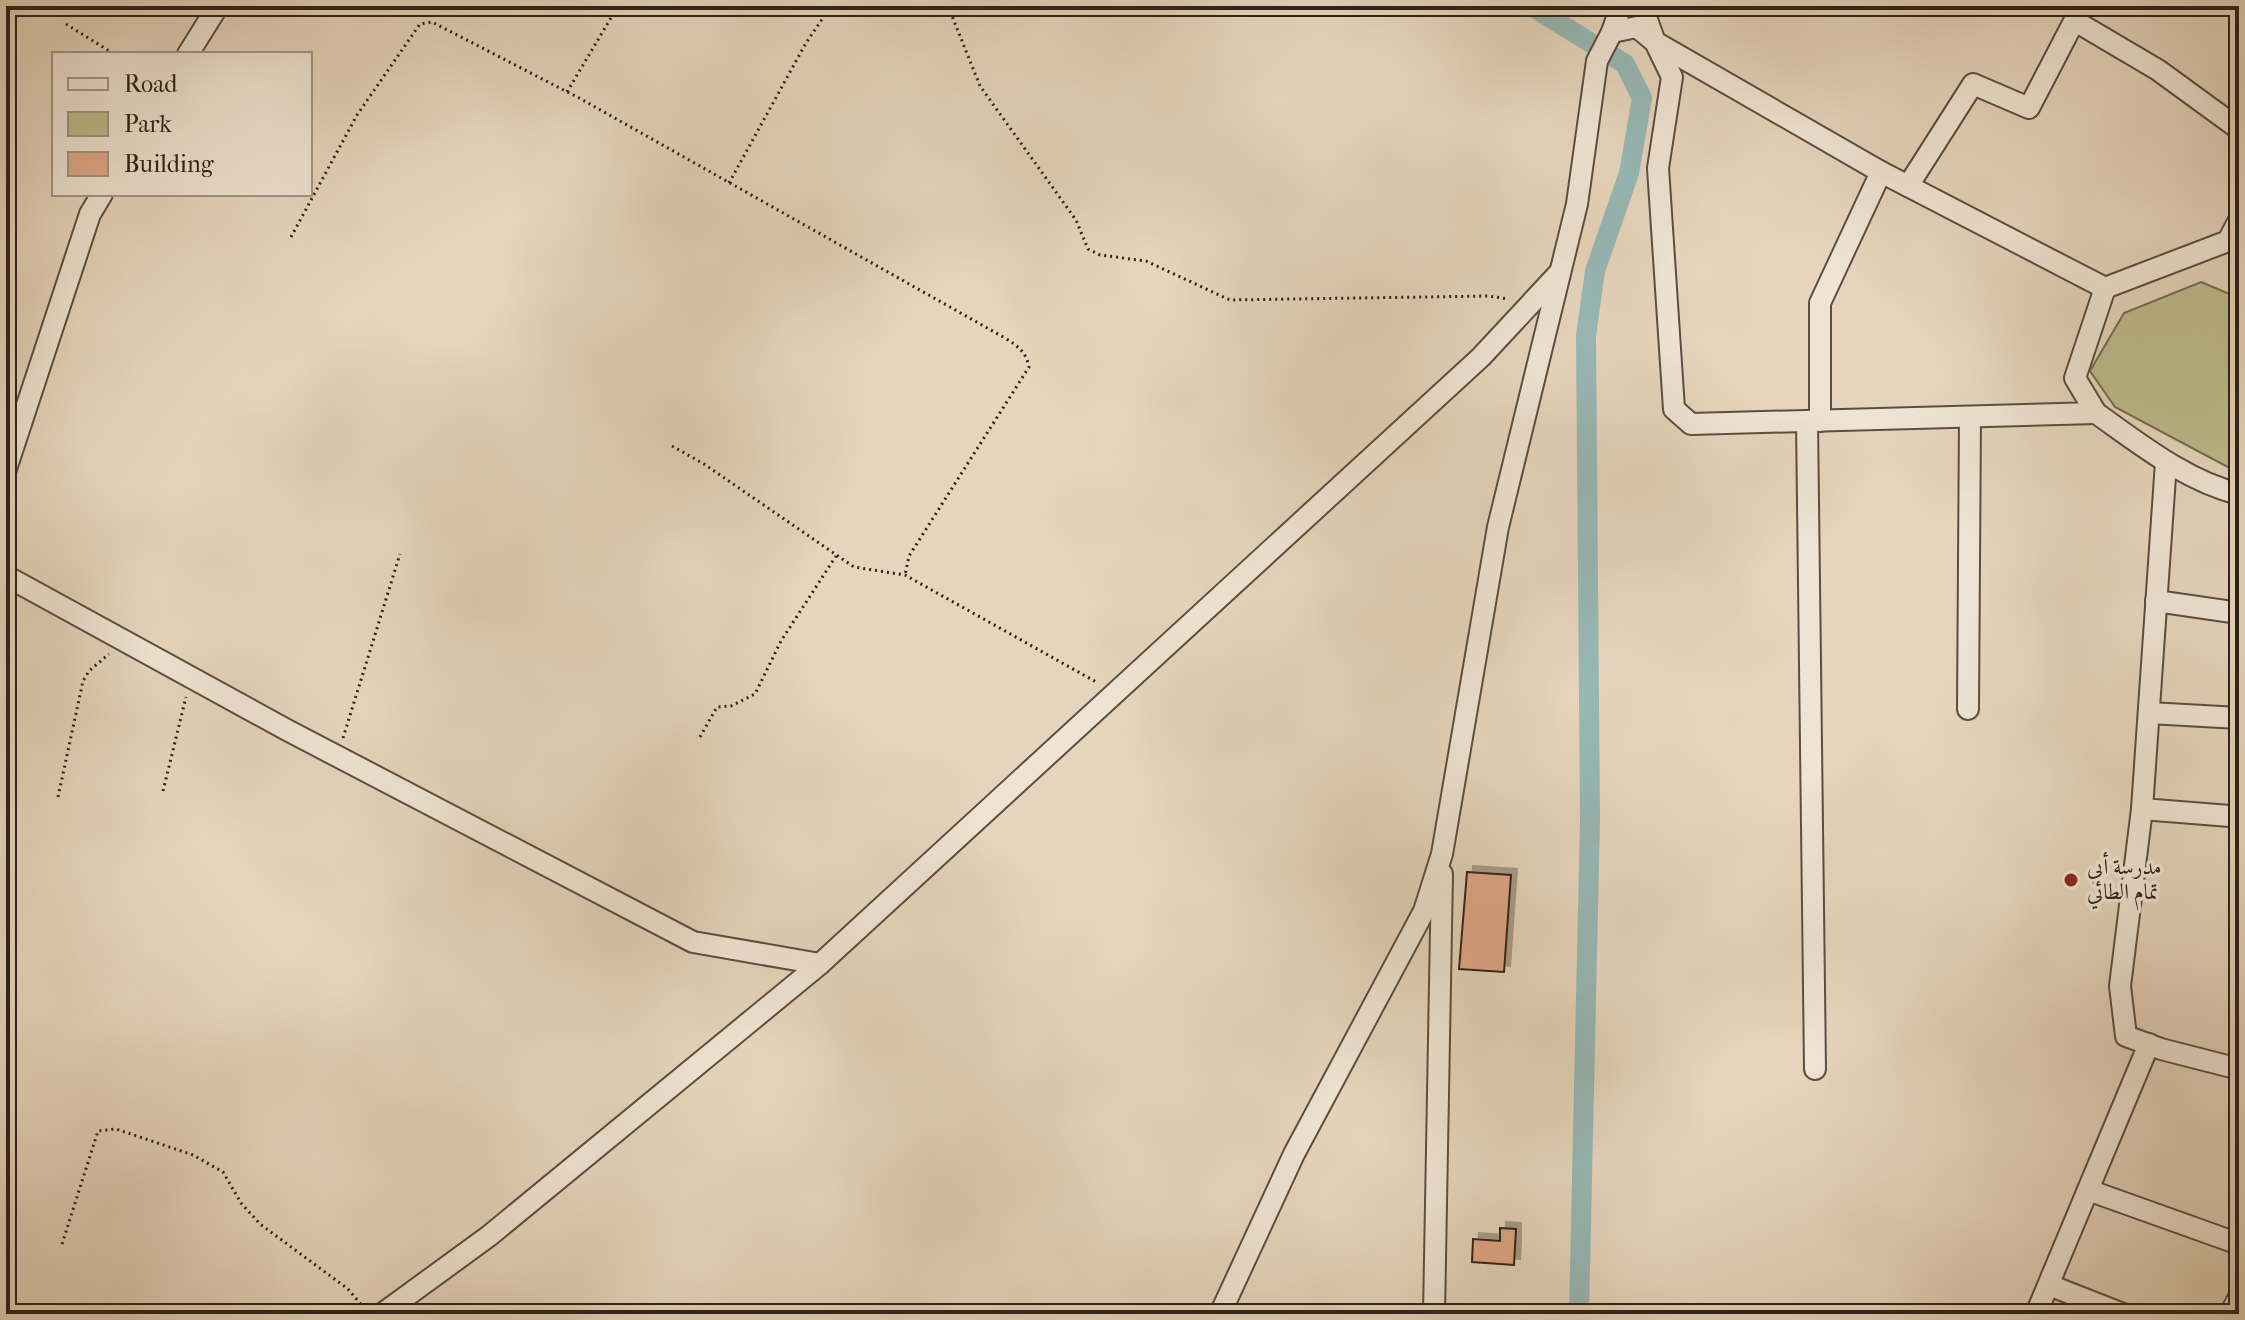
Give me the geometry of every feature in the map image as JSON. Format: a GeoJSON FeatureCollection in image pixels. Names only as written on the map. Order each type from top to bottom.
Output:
{"type":"FeatureCollection","features":[{"type":"Feature","properties":{"kind":"street"},"geometry":{"type":"LineString","coordinates":[[189,52],[218,6]]}},
{"type":"Feature","properties":{"kind":"street"},"geometry":{"type":"LineString","coordinates":[[1220,1314],[1294,1154],[1424,911],[1442,854],[1498,527],[1577,204],[1597,61],[1621,6]]}},
{"type":"Feature","properties":{"kind":"street"},"geometry":{"type":"LineString","coordinates":[[1642,6],[1672,77],[1658,168],[1674,409],[1691,424],[2096,413]]}},
{"type":"Feature","properties":{"kind":"street"},"geometry":{"type":"LineString","coordinates":[[1908,186],[1973,84],[2029,108],[2079,13],[2239,129]]}},
{"type":"Feature","properties":{"kind":"street"},"geometry":{"type":"LineString","coordinates":[[1612,32],[1637,27],[1655,42],[1881,172],[2105,288],[2228,241],[2239,220]]}},
{"type":"Feature","properties":{"kind":"street"},"geometry":{"type":"LineString","coordinates":[[1815,1069],[1813,421],[1820,303],[1881,172]]}},
{"type":"Feature","properties":{"kind":"street"},"geometry":{"type":"LineString","coordinates":[[6,469],[90,214],[101,196]]}},
{"type":"Feature","properties":{"kind":"street"},"geometry":{"type":"LineString","coordinates":[[382,1314],[489,1236],[820,964],[1481,357],[1560,272]]}},
{"type":"Feature","properties":{"kind":"street"},"geometry":{"type":"LineString","coordinates":[[2105,288],[2075,378],[2096,413],[2166,462],[2226,491],[2239,494]]}},
{"type":"Feature","properties":{"kind":"street"},"geometry":{"type":"LineString","coordinates":[[1968,709],[1970,417]]}},
{"type":"Feature","properties":{"kind":"street"},"geometry":{"type":"LineString","coordinates":[[2166,462],[2142,809],[2120,986],[2126,1036],[2239,1069]]}},
{"type":"Feature","properties":{"kind":"street"},"geometry":{"type":"LineString","coordinates":[[12,579],[337,757],[693,942],[820,964]]}},
{"type":"Feature","properties":{"kind":"street"},"geometry":{"type":"LineString","coordinates":[[2156,601],[2239,613]]}},
{"type":"Feature","properties":{"kind":"street"},"geometry":{"type":"LineString","coordinates":[[2149,713],[2239,718]]}},
{"type":"Feature","properties":{"kind":"street"},"geometry":{"type":"LineString","coordinates":[[2142,809],[2239,819]]}},
{"type":"Feature","properties":{"kind":"street"},"geometry":{"type":"LineString","coordinates":[[1434,1314],[1442,854]]}},
{"type":"Feature","properties":{"kind":"street"},"geometry":{"type":"LineString","coordinates":[[2036,1314],[2149,1044]]}},
{"type":"Feature","properties":{"kind":"street"},"geometry":{"type":"LineString","coordinates":[[2088,1190],[2239,1244]]}},
{"type":"Feature","properties":{"kind":"street"},"geometry":{"type":"LineString","coordinates":[[2049,1285],[2123,1314]]}},
{"type":"Feature","properties":{"kind":"street"},"geometry":{"type":"LineString","coordinates":[[2230,1314],[2239,1297]]}},
{"type":"Feature","properties":{"kind":"path"},"geometry":{"type":"LineString","coordinates":[[567,92],[618,6]]}},
{"type":"Feature","properties":{"kind":"path"},"geometry":{"type":"LineString","coordinates":[[729,183],[806,43],[831,6]]}},
{"type":"Feature","properties":{"kind":"path"},"geometry":{"type":"LineString","coordinates":[[948,6],[980,86],[1076,220],[1088,249],[1100,255],[1146,261],[1230,300],[1488,296],[1532,302]]}},
{"type":"Feature","properties":{"kind":"path"},"geometry":{"type":"LineString","coordinates":[[291,237],[357,115],[420,24],[432,22],[567,92],[1019,346],[1029,367],[909,556],[905,575]]}},
{"type":"Feature","properties":{"kind":"path"},"geometry":{"type":"LineString","coordinates":[[66,24],[111,52]]}},
{"type":"Feature","properties":{"kind":"path"},"geometry":{"type":"LineString","coordinates":[[672,446],[704,464],[854,567],[905,575],[1115,692]]}},
{"type":"Feature","properties":{"kind":"path"},"geometry":{"type":"LineString","coordinates":[[337,757],[400,554]]}},
{"type":"Feature","properties":{"kind":"path"},"geometry":{"type":"LineString","coordinates":[[700,737],[717,707],[731,706],[755,694],[781,641],[836,556]]}},
{"type":"Feature","properties":{"kind":"path"},"geometry":{"type":"LineString","coordinates":[[6,652],[12,579]]}},
{"type":"Feature","properties":{"kind":"path"},"geometry":{"type":"LineString","coordinates":[[58,797],[83,681],[89,671],[124,641]]}},
{"type":"Feature","properties":{"kind":"path"},"geometry":{"type":"LineString","coordinates":[[163,791],[190,677]]}},
{"type":"Feature","properties":{"kind":"path"},"geometry":{"type":"LineString","coordinates":[[62,1244],[98,1131],[116,1129],[193,1155],[223,1172],[241,1203],[260,1224],[348,1289],[369,1314]]}},
{"type":"Feature","properties":{"kind":"green space"},"geometry":{"type":"Polygon","coordinates":[[[2201,282],[2239,298],[2239,473],[2115,407],[2090,371],[2124,313],[2201,282]]]}},
{"type":"Feature","properties":{"kind":"building"},"geometry":{"type":"Polygon","coordinates":[[[1467,872],[1511,875],[1504,972],[1459,969],[1467,872]]]}},
{"type":"Feature","properties":{"kind":"building"},"geometry":{"type":"Polygon","coordinates":[[[1500,1228],[1516,1229],[1514,1265],[1472,1262],[1473,1239],[1500,1241],[1500,1228]]]}},
{"type":"Feature","properties":{"kind":"waterway"},"geometry":{"type":"LineString","coordinates":[[1531,6],[1625,64],[1642,98],[1629,173],[1595,271],[1586,336],[1590,819],[1579,1314]]}},
{"type":"Feature","properties":{"kind":"place","name":"مدرسة أبي تمام الطائي"},"geometry":{"type":"Point","coordinates":[2071,880]}}]}
